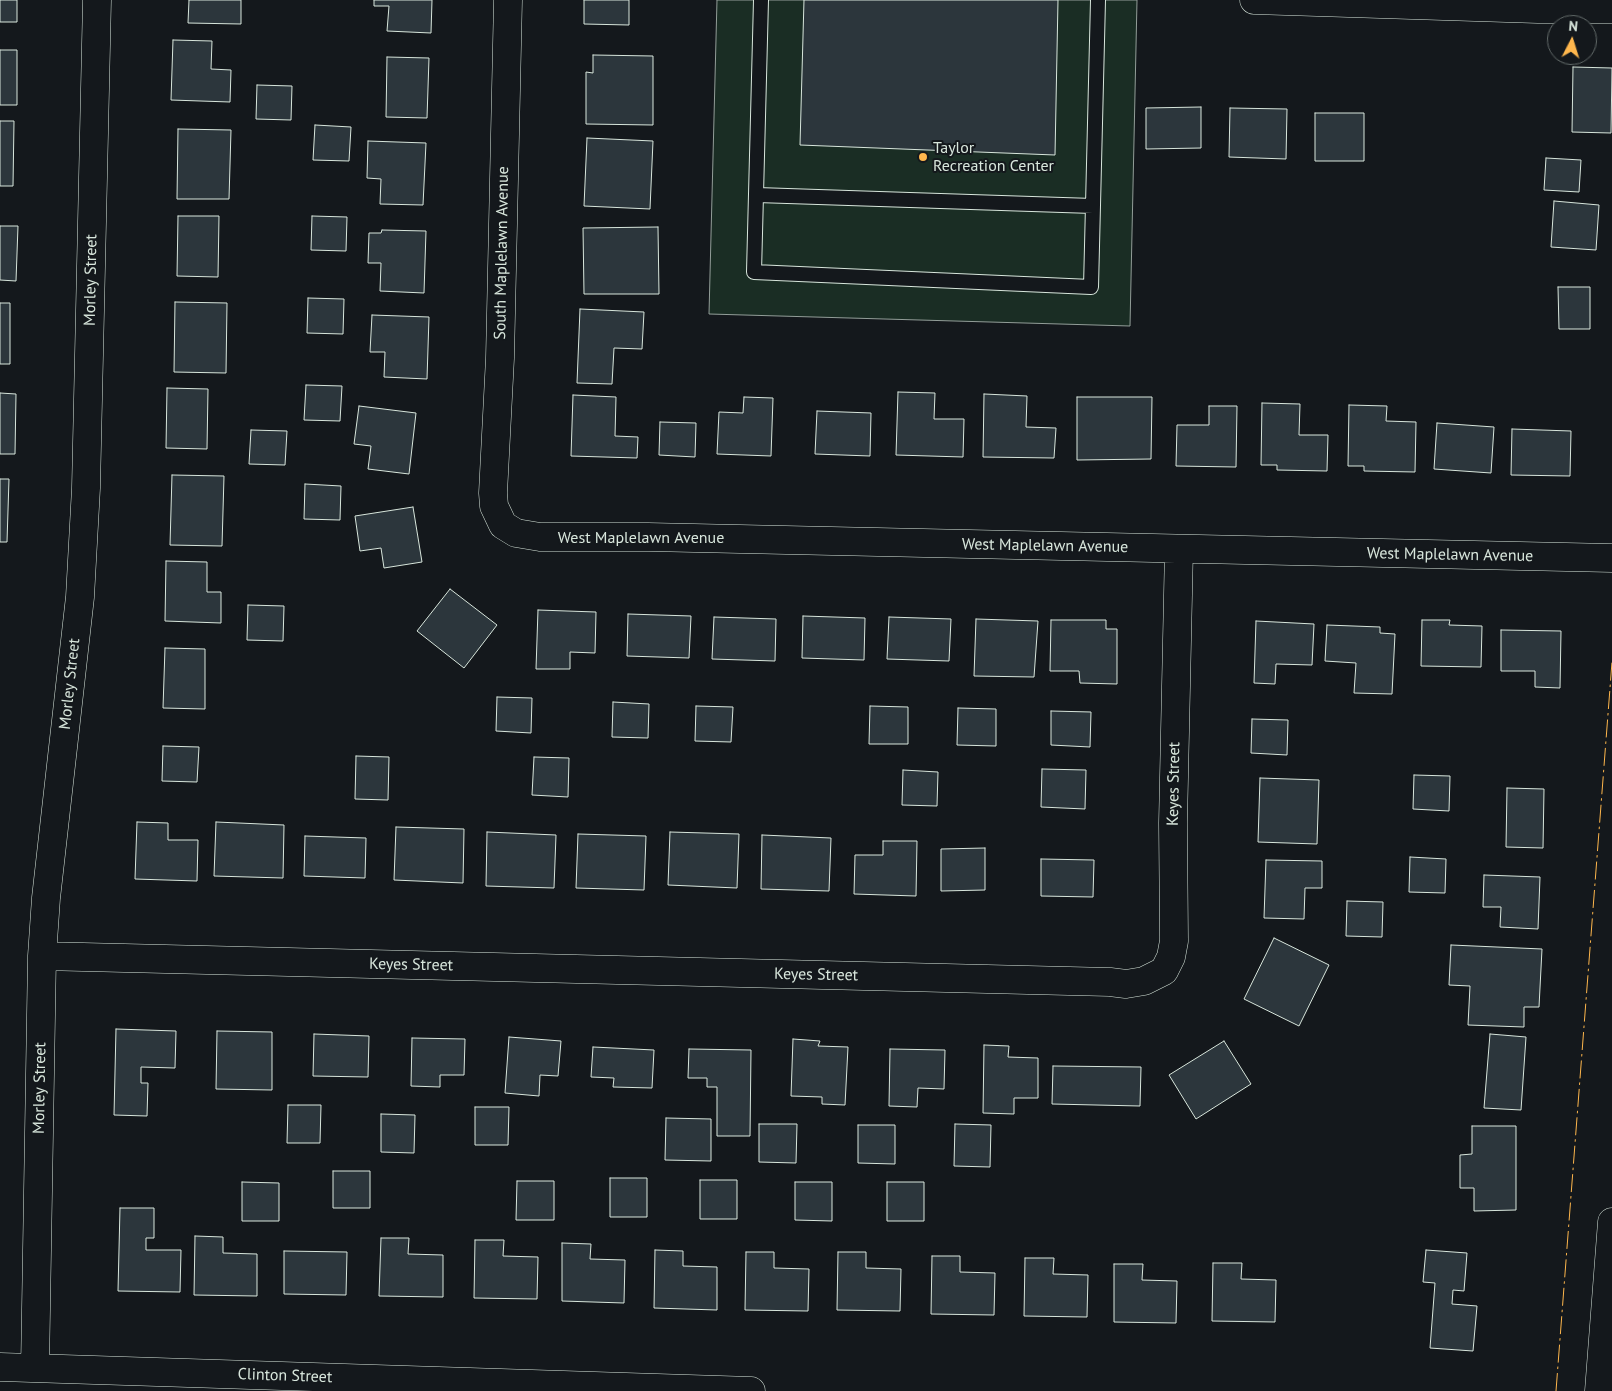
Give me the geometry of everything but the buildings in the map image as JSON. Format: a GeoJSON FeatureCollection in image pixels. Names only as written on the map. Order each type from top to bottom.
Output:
{"type":"FeatureCollection","features":[{"type":"Feature","properties":{"kind":"street","name":"Morley Street"},"geometry":{"type":"LineString","coordinates":[[35,1368],[42,956],[46,898],[80,597],[85,508],[97,0]]}},
{"type":"Feature","properties":{"kind":"street","name":"South Maplelawn Avenue"},"geometry":{"type":"LineString","coordinates":[[494,506],[493,492],[500,358],[508,0]]}},
{"type":"Feature","properties":{"kind":"street"},"geometry":{"type":"LineString","coordinates":[[1254,0],[1538,9],[1612,9]]}},
{"type":"Feature","properties":{"kind":"street","name":"West Maplelawn Avenue"},"geometry":{"type":"LineString","coordinates":[[494,506],[503,525],[516,533],[540,537],[648,537],[1612,558]]}},
{"type":"Feature","properties":{"kind":"street","name":"Keyes Street"},"geometry":{"type":"LineString","coordinates":[[42,956],[1110,982],[1126,984],[1144,981],[1164,971],[1171,957],[1174,941],[1173,823],[1179,549]]}},
{"type":"Feature","properties":{"kind":"street"},"geometry":{"type":"LineString","coordinates":[[1599,1391],[1607,1350],[1612,1222]]}},
{"type":"Feature","properties":{"kind":"street","name":"Clinton Street"},"geometry":{"type":"LineString","coordinates":[[0,1366],[381,1385],[751,1391]]}},
{"type":"Feature","properties":{"kind":"lane"},"geometry":{"type":"LineString","coordinates":[[761,0],[754,272],[1091,287],[1098,0]]}},
{"type":"Feature","properties":{"kind":"lane"},"geometry":{"type":"LineString","coordinates":[[757,195],[1093,206]]}},
{"type":"Feature","properties":{"kind":"green space","name":"Taylor Recreation Center"},"geometry":{"type":"Polygon","coordinates":[[[717,0],[1137,0],[1130,326],[709,314],[717,0]]]}},
{"type":"Feature","properties":{"kind":"power"},"geometry":{"type":"LineString","coordinates":[[1556,1391],[1612,662]]}},
{"type":"Feature","properties":{"kind":"place","name":"Taylor Recreation Center"},"geometry":{"type":"Point","coordinates":[923,157]}}]}
